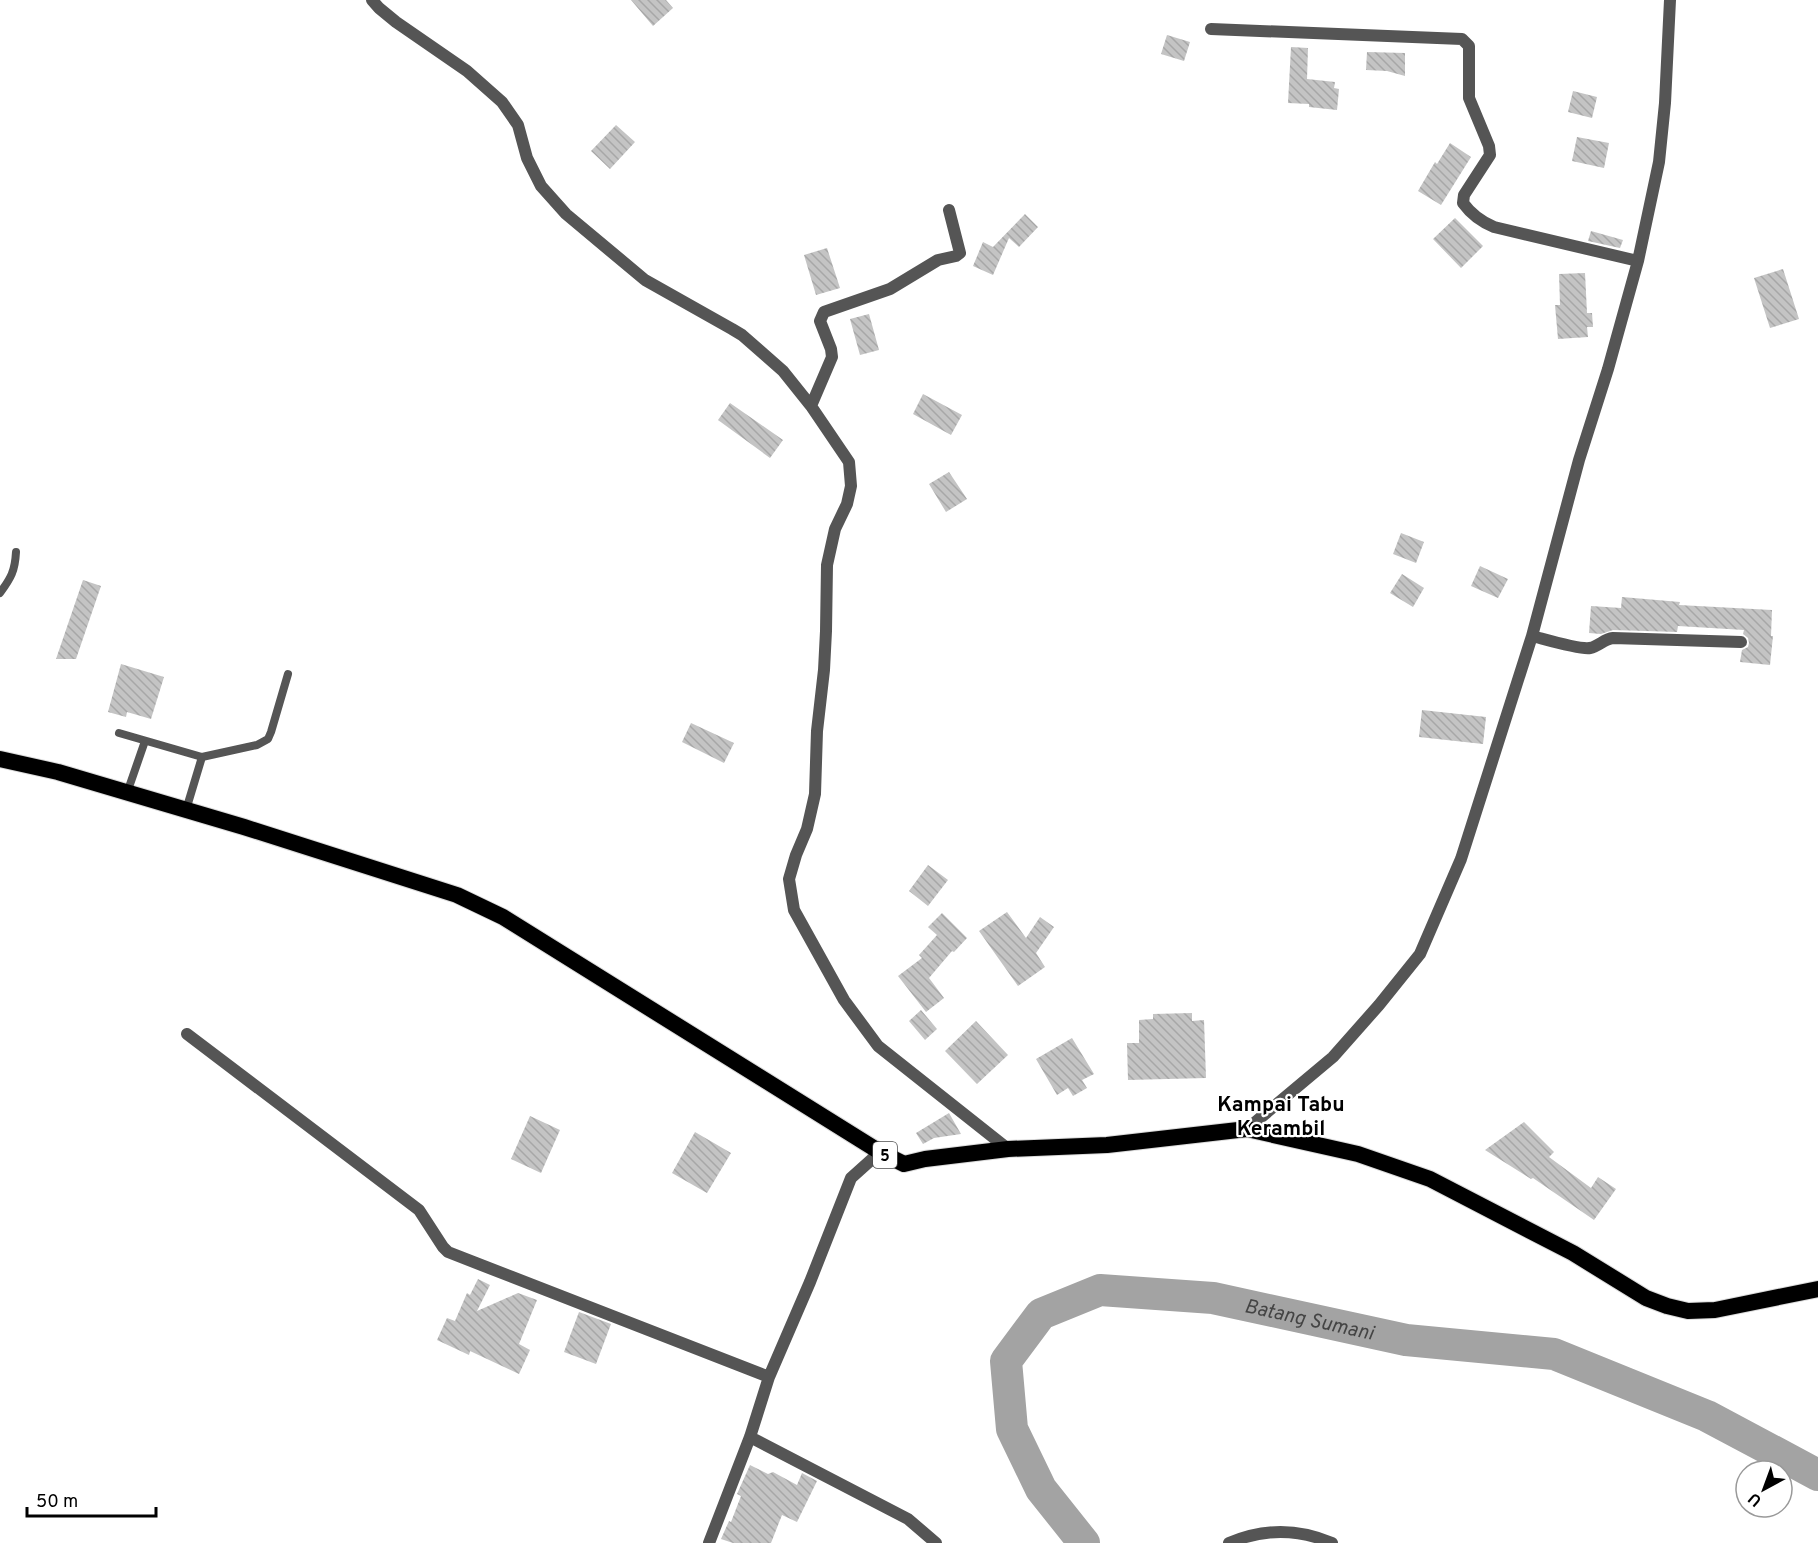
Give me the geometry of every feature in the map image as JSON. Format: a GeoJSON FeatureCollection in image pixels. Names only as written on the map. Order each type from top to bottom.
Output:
{"type":"FeatureCollection","features":[{"type":"Feature","properties":{"kind":"highway","name":"5"},"geometry":{"type":"LineString","coordinates":[[0,759],[58,772],[186,810],[457,895],[494,913],[880,1152],[904,1164],[926,1159],[1008,1149],[1107,1145],[1247,1129],[1358,1154],[1430,1179],[1573,1253],[1646,1298],[1667,1306],[1688,1311],[1715,1310],[1818,1289]]}},
{"type":"Feature","properties":{"kind":"street"},"geometry":{"type":"LineString","coordinates":[[372,0],[396,22],[467,71],[502,102],[518,125],[527,158],[541,186],[566,214],[645,280],[742,335],[783,372],[811,406],[849,462],[851,486],[847,504],[835,529],[827,565],[824,670],[817,731],[815,794],[807,829],[789,879],[794,910],[844,1000],[878,1046],[1008,1149]]}},
{"type":"Feature","properties":{"kind":"street"},"geometry":{"type":"LineString","coordinates":[[1247,1129],[1333,1057],[1420,954],[1461,859],[1532,636],[1579,460],[1608,369],[1638,261],[1659,162],[1665,103],[1670,0]]}},
{"type":"Feature","properties":{"kind":"street"},"geometry":{"type":"LineString","coordinates":[[1210,29],[1462,39],[1469,46],[1468,98],[1489,146],[1490,155],[1464,195],[1463,203],[1468,211],[1494,227],[1638,261]]}},
{"type":"Feature","properties":{"kind":"street"},"geometry":{"type":"LineString","coordinates":[[811,406],[832,357],[820,321],[825,312],[890,288],[938,260],[960,253],[949,210]]}},
{"type":"Feature","properties":{"kind":"street"},"geometry":{"type":"LineString","coordinates":[[1532,636],[1587,649],[1606,639],[1613,638],[1741,642]]}},
{"type":"Feature","properties":{"kind":"street"},"geometry":{"type":"LineString","coordinates":[[187,1034],[419,1210],[448,1252],[769,1377]]}},
{"type":"Feature","properties":{"kind":"street"},"geometry":{"type":"LineString","coordinates":[[710,1543],[750,1437],[769,1377],[851,1178],[880,1152]]}},
{"type":"Feature","properties":{"kind":"street"},"geometry":{"type":"LineString","coordinates":[[750,1437],[908,1519],[936,1543]]}},
{"type":"Feature","properties":{"kind":"street"},"geometry":{"type":"LineString","coordinates":[[1229,1543],[1259,1533],[1274,1532],[1309,1536],[1332,1543]]}},
{"type":"Feature","properties":{"kind":"lane"},"geometry":{"type":"LineString","coordinates":[[0,593],[15,568],[16,552]]}},
{"type":"Feature","properties":{"kind":"lane"},"geometry":{"type":"LineString","coordinates":[[119,733],[202,757],[257,745],[268,739],[288,674]]}},
{"type":"Feature","properties":{"kind":"lane"},"geometry":{"type":"LineString","coordinates":[[128,793],[145,741]]}},
{"type":"Feature","properties":{"kind":"lane"},"geometry":{"type":"LineString","coordinates":[[186,810],[202,757]]}},
{"type":"Feature","properties":{"kind":"building"},"geometry":{"type":"Polygon","coordinates":[[[631,0],[666,0],[673,8],[653,26],[631,0]]]}},
{"type":"Feature","properties":{"kind":"building"},"geometry":{"type":"Polygon","coordinates":[[[1167,35],[1190,42],[1184,61],[1161,54],[1167,35]]]}},
{"type":"Feature","properties":{"kind":"building"},"geometry":{"type":"Polygon","coordinates":[[[1291,47],[1308,48],[1307,79],[1335,82],[1334,88],[1339,89],[1337,110],[1309,107],[1309,104],[1288,103],[1291,47]]]}},
{"type":"Feature","properties":{"kind":"building"},"geometry":{"type":"Polygon","coordinates":[[[1367,52],[1405,53],[1405,76],[1387,71],[1366,70],[1367,52]]]}},
{"type":"Feature","properties":{"kind":"building"},"geometry":{"type":"Polygon","coordinates":[[[1573,91],[1597,97],[1592,118],[1568,112],[1573,91]]]}},
{"type":"Feature","properties":{"kind":"building"},"geometry":{"type":"Polygon","coordinates":[[[616,125],[635,142],[610,169],[591,151],[616,125]]]}},
{"type":"Feature","properties":{"kind":"building"},"geometry":{"type":"Polygon","coordinates":[[[1577,137],[1609,143],[1604,168],[1572,161],[1577,137]]]}},
{"type":"Feature","properties":{"kind":"building"},"geometry":{"type":"Polygon","coordinates":[[[1450,143],[1471,157],[1441,205],[1418,191],[1435,162],[1437,164],[1450,143]]]}},
{"type":"Feature","properties":{"kind":"building"},"geometry":{"type":"Polygon","coordinates":[[[1025,214],[1038,227],[1019,247],[1009,238],[993,275],[973,266],[983,242],[993,247],[1025,214]]]}},
{"type":"Feature","properties":{"kind":"building"},"geometry":{"type":"Polygon","coordinates":[[[1455,218],[1483,246],[1461,268],[1433,239],[1455,218]]]}},
{"type":"Feature","properties":{"kind":"building"},"geometry":{"type":"Polygon","coordinates":[[[1591,231],[1623,240],[1620,248],[1588,241],[1591,231]]]}},
{"type":"Feature","properties":{"kind":"building"},"geometry":{"type":"Polygon","coordinates":[[[827,248],[840,288],[816,295],[804,255],[827,248]]]}},
{"type":"Feature","properties":{"kind":"building"},"geometry":{"type":"Polygon","coordinates":[[[1783,269],[1799,319],[1770,328],[1754,278],[1783,269]]]}},
{"type":"Feature","properties":{"kind":"building"},"geometry":{"type":"Polygon","coordinates":[[[1585,273],[1587,313],[1592,313],[1593,327],[1587,327],[1588,337],[1558,339],[1555,305],[1560,305],[1559,274],[1585,273]]]}},
{"type":"Feature","properties":{"kind":"building"},"geometry":{"type":"Polygon","coordinates":[[[869,314],[879,350],[860,355],[850,319],[869,314]]]}},
{"type":"Feature","properties":{"kind":"building"},"geometry":{"type":"Polygon","coordinates":[[[923,394],[962,415],[951,435],[913,414],[923,394]]]}},
{"type":"Feature","properties":{"kind":"building"},"geometry":{"type":"Polygon","coordinates":[[[730,403],[783,440],[770,458],[718,420],[730,403]]]}},
{"type":"Feature","properties":{"kind":"building"},"geometry":{"type":"Polygon","coordinates":[[[949,472],[967,499],[946,512],[929,484],[949,472]]]}},
{"type":"Feature","properties":{"kind":"building"},"geometry":{"type":"Polygon","coordinates":[[[1401,533],[1424,542],[1416,563],[1393,554],[1401,533]]]}},
{"type":"Feature","properties":{"kind":"building"},"geometry":{"type":"Polygon","coordinates":[[[1480,566],[1508,579],[1498,598],[1471,586],[1480,566]]]}},
{"type":"Feature","properties":{"kind":"building"},"geometry":{"type":"Polygon","coordinates":[[[1402,574],[1424,588],[1413,607],[1390,593],[1402,574]]]}},
{"type":"Feature","properties":{"kind":"building"},"geometry":{"type":"Polygon","coordinates":[[[83,580],[101,586],[76,659],[56,659],[83,580]]]}},
{"type":"Feature","properties":{"kind":"building"},"geometry":{"type":"Polygon","coordinates":[[[1622,597],[1680,602],[1679,605],[1772,610],[1771,636],[1773,636],[1770,665],[1740,662],[1742,650],[1748,647],[1749,643],[1748,638],[1743,634],[1744,630],[1678,626],[1677,632],[1613,630],[1601,634],[1589,633],[1591,606],[1621,608],[1622,597]]]}},
{"type":"Feature","properties":{"kind":"building"},"geometry":{"type":"Polygon","coordinates":[[[121,664],[164,677],[151,719],[127,712],[126,717],[108,712],[121,664]]]}},
{"type":"Feature","properties":{"kind":"building"},"geometry":{"type":"Polygon","coordinates":[[[1422,710],[1486,717],[1483,744],[1419,737],[1422,710]]]}},
{"type":"Feature","properties":{"kind":"building"},"geometry":{"type":"Polygon","coordinates":[[[691,723],[734,743],[724,763],[682,742],[691,723]]]}},
{"type":"Feature","properties":{"kind":"building"},"geometry":{"type":"Polygon","coordinates":[[[928,865],[948,880],[928,906],[909,891],[928,865]]]}},
{"type":"Feature","properties":{"kind":"building"},"geometry":{"type":"Polygon","coordinates":[[[1007,912],[1026,938],[1040,917],[1054,927],[1036,953],[1045,967],[1018,986],[979,931],[1007,912]]]}},
{"type":"Feature","properties":{"kind":"building"},"geometry":{"type":"Polygon","coordinates":[[[942,913],[967,938],[954,952],[952,951],[929,978],[944,998],[926,1012],[898,976],[922,958],[919,955],[937,935],[928,927],[942,913]]]}},
{"type":"Feature","properties":{"kind":"building"},"geometry":{"type":"Polygon","coordinates":[[[921,1010],[937,1029],[925,1040],[909,1021],[921,1010]]]}},
{"type":"Feature","properties":{"kind":"building"},"geometry":{"type":"Polygon","coordinates":[[[1192,1013],[1192,1021],[1204,1020],[1206,1078],[1128,1080],[1127,1043],[1139,1043],[1139,1020],[1153,1019],[1153,1014],[1192,1013]]]}},
{"type":"Feature","properties":{"kind":"building"},"geometry":{"type":"Polygon","coordinates":[[[976,1021],[1008,1055],[977,1084],[945,1051],[976,1021]]]}},
{"type":"Feature","properties":{"kind":"building"},"geometry":{"type":"Polygon","coordinates":[[[1072,1038],[1094,1074],[1082,1080],[1087,1088],[1073,1096],[1068,1088],[1057,1095],[1036,1059],[1072,1038]]]}},
{"type":"Feature","properties":{"kind":"building"},"geometry":{"type":"Polygon","coordinates":[[[949,1113],[961,1134],[934,1138],[923,1144],[916,1133],[949,1113]]]}},
{"type":"Feature","properties":{"kind":"building"},"geometry":{"type":"Polygon","coordinates":[[[530,1116],[560,1130],[541,1173],[511,1159],[530,1116]]]}},
{"type":"Feature","properties":{"kind":"building"},"geometry":{"type":"Polygon","coordinates":[[[1524,1122],[1554,1152],[1549,1157],[1591,1188],[1598,1177],[1616,1189],[1594,1220],[1533,1178],[1531,1179],[1485,1150],[1524,1122]]]}},
{"type":"Feature","properties":{"kind":"building"},"geometry":{"type":"Polygon","coordinates":[[[695,1132],[731,1153],[707,1193],[672,1173],[695,1132]]]}},
{"type":"Feature","properties":{"kind":"building"},"geometry":{"type":"Polygon","coordinates":[[[478,1279],[490,1285],[477,1311],[518,1293],[537,1300],[519,1344],[530,1350],[519,1374],[470,1351],[469,1355],[437,1340],[447,1318],[455,1321],[467,1293],[470,1295],[478,1279]]]}},
{"type":"Feature","properties":{"kind":"building"},"geometry":{"type":"Polygon","coordinates":[[[579,1312],[611,1324],[596,1364],[564,1352],[579,1312]]]}},
{"type":"Feature","properties":{"kind":"building"},"geometry":{"type":"Polygon","coordinates":[[[750,1465],[768,1474],[773,1472],[797,1485],[802,1473],[817,1481],[797,1522],[782,1515],[771,1543],[733,1543],[721,1539],[729,1521],[731,1522],[741,1496],[737,1494],[750,1465]]]}},
{"type":"Feature","properties":{"kind":"waterway","name":"Batang Sumani"},"geometry":{"type":"LineString","coordinates":[[1084,1543],[1041,1489],[1012,1429],[1006,1361],[1041,1314],[1100,1290],[1213,1298],[1406,1340],[1554,1354],[1707,1416],[1818,1475]]}},
{"type":"Feature","properties":{"kind":"district","name":"Kampai Tabu Kerambil"},"geometry":{"type":"Point","coordinates":[1281,1116]}}]}
